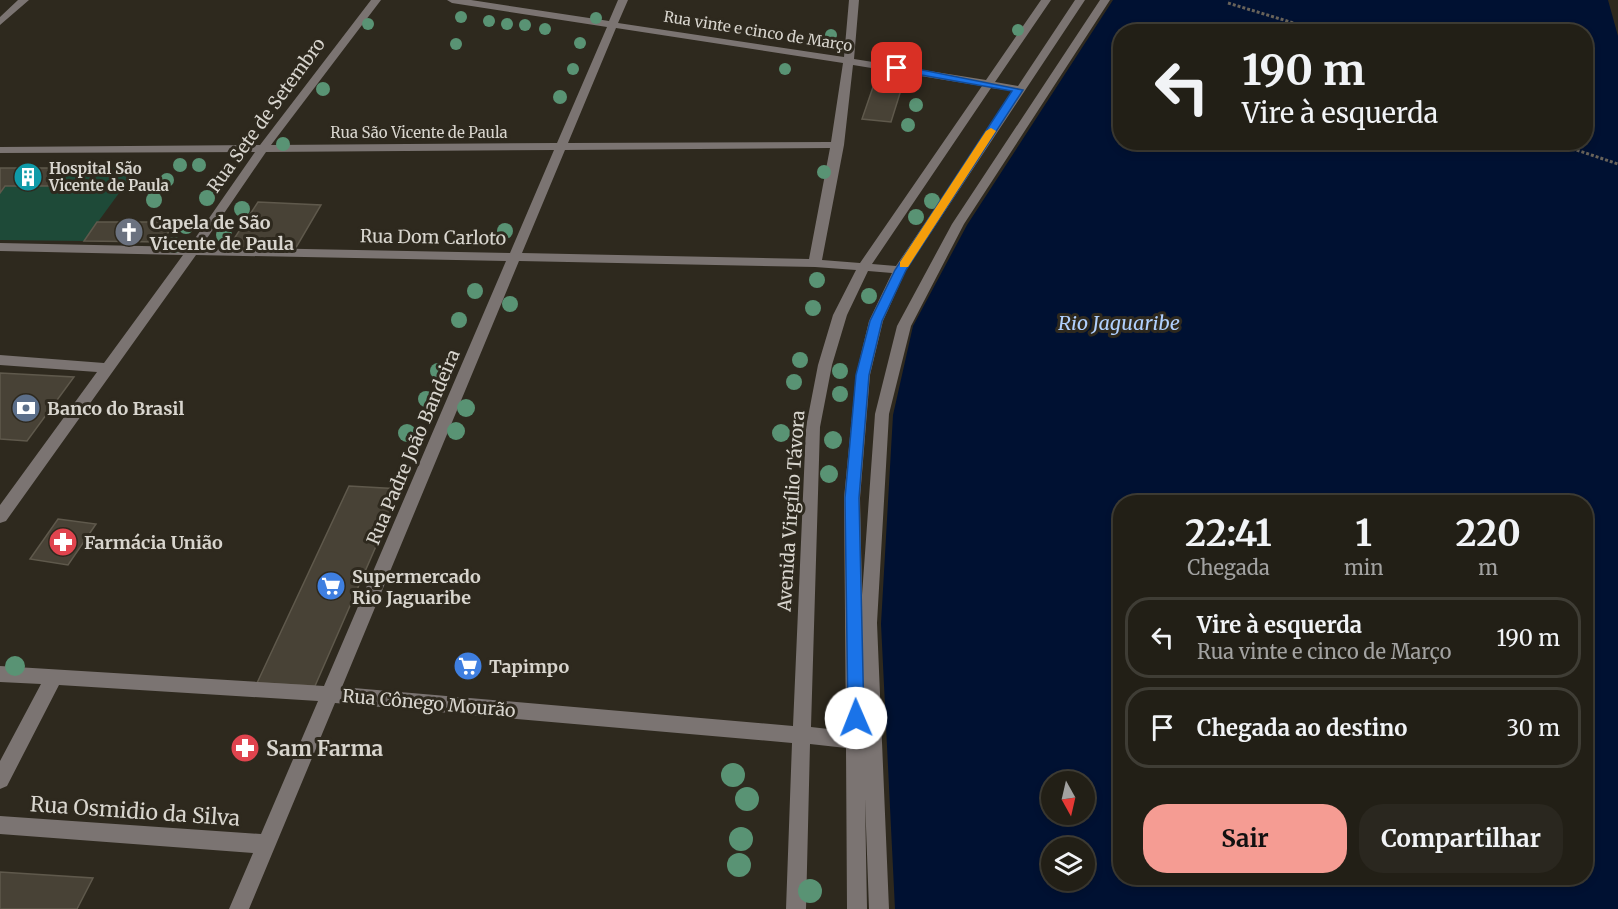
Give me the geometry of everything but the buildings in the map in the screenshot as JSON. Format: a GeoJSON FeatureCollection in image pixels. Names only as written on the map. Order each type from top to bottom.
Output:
{"type":"FeatureCollection","features":[{"type":"Feature","properties":{"kind":"street"},"geometry":{"type":"LineString","coordinates":[[0,22],[24,0]]}},
{"type":"Feature","properties":{"kind":"street","name":"Rua Sete de Setembro"},"geometry":{"type":"LineString","coordinates":[[0,516],[193,250],[264,147],[376,0]]}},
{"type":"Feature","properties":{"kind":"street","name":"Rua vinte e cinco de Março"},"geometry":{"type":"LineString","coordinates":[[452,0],[989,83],[1018,90]]}},
{"type":"Feature","properties":{"kind":"street","name":"Rua Padre João Bandeira"},"geometry":{"type":"LineString","coordinates":[[239,909],[328,694],[515,256],[564,147],[623,0]]}},
{"type":"Feature","properties":{"kind":"street"},"geometry":{"type":"LineString","coordinates":[[814,263],[838,145],[850,61],[854,0]]}},
{"type":"Feature","properties":{"kind":"street","name":"Avenida Virgílio Távora"},"geometry":{"type":"LineString","coordinates":[[796,909],[802,737],[803,598],[813,427],[825,365],[840,315],[866,265],[1046,0]]}},
{"type":"Feature","properties":{"kind":"street"},"geometry":{"type":"LineString","coordinates":[[857,909],[857,740],[852,498],[863,375],[876,321],[900,270],[1080,0]]}},
{"type":"Feature","properties":{"kind":"street"},"geometry":{"type":"LineString","coordinates":[[879,909],[868,623],[882,414],[901,337],[904,326],[958,224],[1106,0]]}},
{"type":"Feature","properties":{"kind":"street","name":"Rua São Vicente de Paula"},"geometry":{"type":"LineString","coordinates":[[0,150],[838,145]]}},
{"type":"Feature","properties":{"kind":"street","name":"Rua Dom Carloto"},"geometry":{"type":"LineString","coordinates":[[0,247],[814,263],[866,265],[900,270]]}},
{"type":"Feature","properties":{"kind":"street"},"geometry":{"type":"LineString","coordinates":[[0,360],[107,368]]}},
{"type":"Feature","properties":{"kind":"street","name":"Rua Cônego Mourão"},"geometry":{"type":"LineString","coordinates":[[0,674],[328,694],[857,740]]}},
{"type":"Feature","properties":{"kind":"street"},"geometry":{"type":"LineString","coordinates":[[0,780],[55,676]]}},
{"type":"Feature","properties":{"kind":"street","name":"Rua Osmidio da Silva"},"geometry":{"type":"LineString","coordinates":[[0,825],[266,844]]}},
{"type":"Feature","properties":{"kind":"path"},"geometry":{"type":"LineString","coordinates":[[1228,3],[1297,24]]}},
{"type":"Feature","properties":{"kind":"path"},"geometry":{"type":"LineString","coordinates":[[1577,150],[1618,164]]}},
{"type":"Feature","properties":{"kind":"green space"},"geometry":{"type":"Polygon","coordinates":[[[138,167],[84,241],[0,240],[0,193],[5,186],[49,186],[63,168],[138,167]]]}},
{"type":"Feature","properties":{"kind":"water","name":"Rio Jaguaribe"},"geometry":{"type":"Polygon","coordinates":[[[1113,0],[1608,0],[1618,36],[1618,909],[895,909],[881,624],[893,415],[913,326],[967,225],[1113,0]]]}},
{"type":"Feature","properties":{"kind":"slow traffic"},"geometry":{"type":"LineString","coordinates":[[904,264],[991,131]]}},
{"type":"Feature","properties":{"kind":"place","name":"Hospital São Vicente de Paula"},"geometry":{"type":"Point","coordinates":[28,177]}},
{"type":"Feature","properties":{"kind":"place","name":"Capela de São Vicente de Paula"},"geometry":{"type":"Point","coordinates":[129,232]}},
{"type":"Feature","properties":{"kind":"place","name":"Banco do Brasil"},"geometry":{"type":"Point","coordinates":[26,408]}},
{"type":"Feature","properties":{"kind":"place","name":"Farmácia União"},"geometry":{"type":"Point","coordinates":[63,542]}},
{"type":"Feature","properties":{"kind":"place","name":"Supermercado Rio Jaguaribe"},"geometry":{"type":"Point","coordinates":[331,586]}},
{"type":"Feature","properties":{"kind":"place","name":"Tapimpo"},"geometry":{"type":"Point","coordinates":[468,666]}},
{"type":"Feature","properties":{"kind":"place","name":"Sam Farma"},"geometry":{"type":"Point","coordinates":[245,748]}},
{"type":"Feature","properties":{"kind":"route"},"geometry":{"type":"LineString","coordinates":[[856,718],[852,498],[863,375],[876,321],[900,270],[1018,90],[897,68]]}}]}
